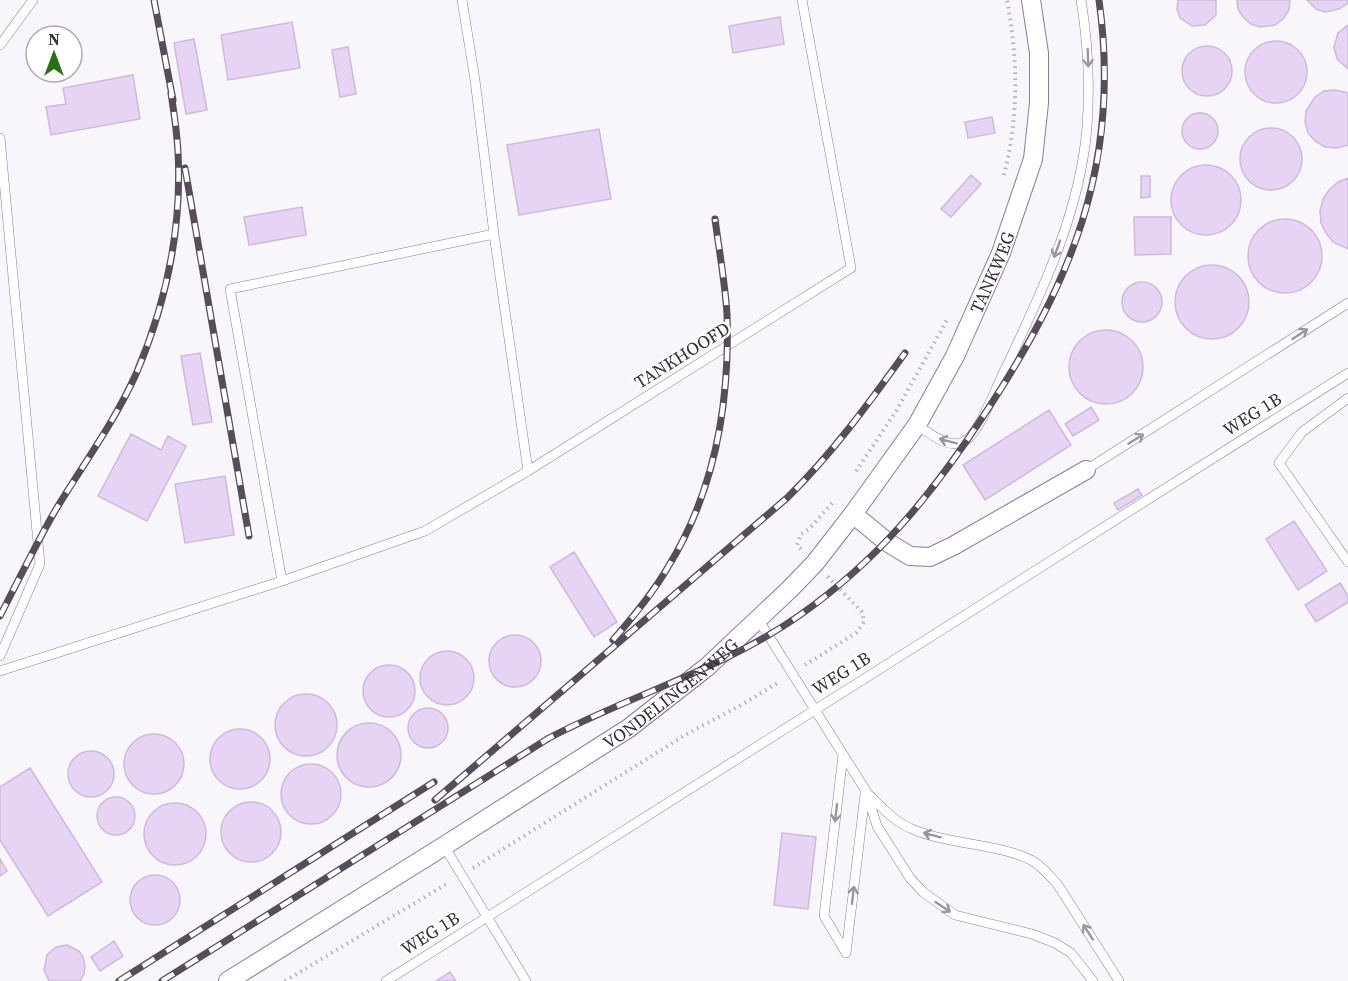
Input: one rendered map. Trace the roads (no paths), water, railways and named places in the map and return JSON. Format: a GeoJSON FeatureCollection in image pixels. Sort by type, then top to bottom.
{"type":"FeatureCollection","features":[{"type":"Feature","properties":{"kind":"street","name":"TANKWEG"},"geometry":{"type":"LineString","coordinates":[[853,514],[917,426],[955,356],[1001,253],[1033,159],[1039,103],[1039,53],[1031,0]]}},
{"type":"Feature","properties":{"kind":"street"},"geometry":{"type":"LineString","coordinates":[[853,514],[887,542],[910,556],[930,557],[1086,470]]}},
{"type":"Feature","properties":{"kind":"street","name":"VONDELINGENWEG"},"geometry":{"type":"LineString","coordinates":[[228,981],[629,728],[707,667],[758,619],[815,562],[853,514]]}},
{"type":"Feature","properties":{"kind":"lane"},"geometry":{"type":"LineString","coordinates":[[0,45],[33,0]]}},
{"type":"Feature","properties":{"kind":"lane"},"geometry":{"type":"LineString","coordinates":[[462,0],[528,471]]}},
{"type":"Feature","properties":{"kind":"lane","name":"TANKHOOFD"},"geometry":{"type":"LineString","coordinates":[[0,671],[282,581],[425,531],[528,471],[851,268],[802,0]]}},
{"type":"Feature","properties":{"kind":"lane"},"geometry":{"type":"LineString","coordinates":[[917,426],[945,442],[962,442],[969,438],[989,403],[1011,356],[1056,252],[1070,212],[1087,129],[1087,48],[1081,0]]}},
{"type":"Feature","properties":{"kind":"lane"},"geometry":{"type":"LineString","coordinates":[[0,138],[40,564],[0,656]]}},
{"type":"Feature","properties":{"kind":"lane"},"geometry":{"type":"LineString","coordinates":[[282,581],[230,289],[494,234]]}},
{"type":"Feature","properties":{"kind":"lane"},"geometry":{"type":"LineString","coordinates":[[1086,470],[1348,303]]}},
{"type":"Feature","properties":{"kind":"lane","name":"WEG 1B"},"geometry":{"type":"LineString","coordinates":[[386,981],[1348,373]]}},
{"type":"Feature","properties":{"kind":"lane"},"geometry":{"type":"LineString","coordinates":[[1348,398],[1302,432],[1278,463],[1348,562]]}},
{"type":"Feature","properties":{"kind":"lane"},"geometry":{"type":"LineString","coordinates":[[758,619],[866,791],[898,822],[908,828],[1016,854],[1032,860],[1058,885],[1119,981]]}},
{"type":"Feature","properties":{"kind":"lane"},"geometry":{"type":"LineString","coordinates":[[843,755],[824,916],[846,953],[866,791]]}},
{"type":"Feature","properties":{"kind":"lane"},"geometry":{"type":"LineString","coordinates":[[866,791],[877,826],[910,878],[923,892],[955,915],[1032,934],[1055,943],[1071,953],[1093,981]]}},
{"type":"Feature","properties":{"kind":"lane"},"geometry":{"type":"LineString","coordinates":[[444,846],[526,981]]}},
{"type":"Feature","properties":{"kind":"railway"},"geometry":{"type":"LineString","coordinates":[[154,0],[173,100]]}},
{"type":"Feature","properties":{"kind":"railway"},"geometry":{"type":"LineString","coordinates":[[162,981],[549,738],[740,651],[770,634],[828,594],[901,526],[943,474],[1014,368],[1064,270],[1082,220],[1096,169],[1103,116],[1104,60],[1099,0]]}},
{"type":"Feature","properties":{"kind":"railway"},"geometry":{"type":"LineString","coordinates":[[0,616],[55,511],[108,427],[127,392],[156,320],[170,265],[179,180],[171,93]]}},
{"type":"Feature","properties":{"kind":"railway"},"geometry":{"type":"LineString","coordinates":[[185,168],[249,536]]}},
{"type":"Feature","properties":{"kind":"railway"},"geometry":{"type":"LineString","coordinates":[[613,640],[656,586],[684,538],[708,477],[716,445],[726,380],[727,314],[715,219]]}},
{"type":"Feature","properties":{"kind":"railway"},"geometry":{"type":"LineString","coordinates":[[435,800],[787,498],[835,446],[905,353]]}},
{"type":"Feature","properties":{"kind":"railway"},"geometry":{"type":"LineString","coordinates":[[119,981],[434,782]]}}]}
